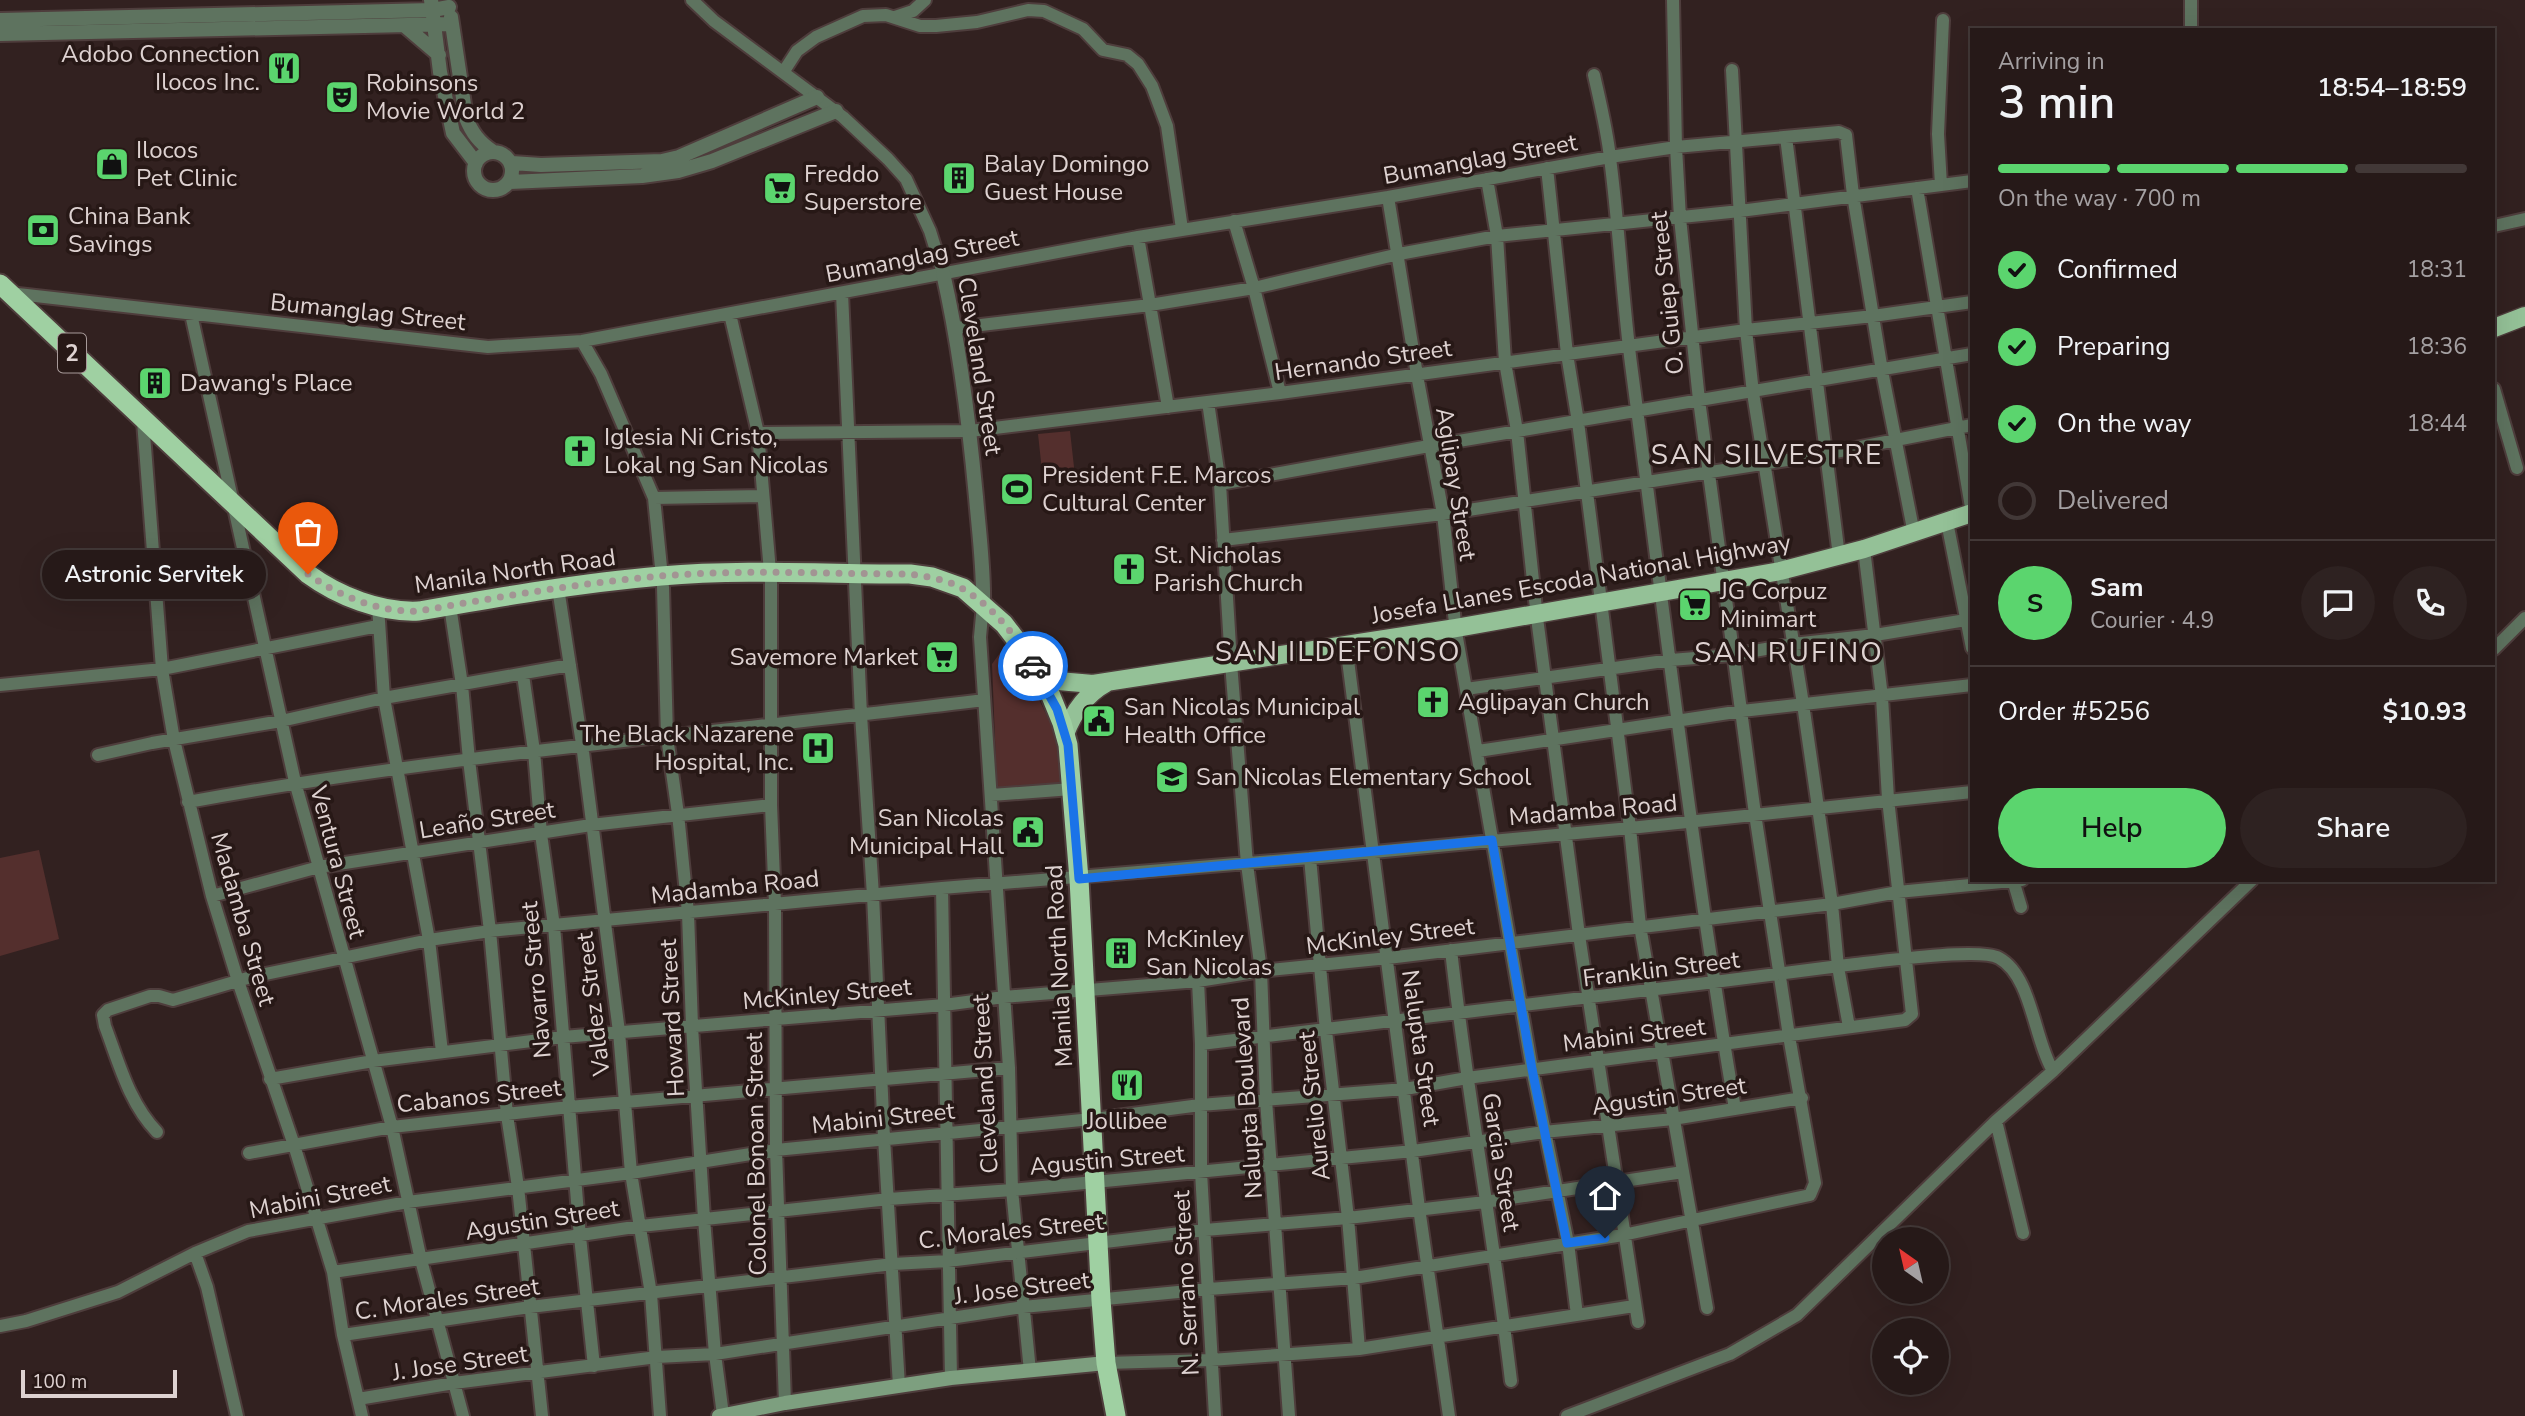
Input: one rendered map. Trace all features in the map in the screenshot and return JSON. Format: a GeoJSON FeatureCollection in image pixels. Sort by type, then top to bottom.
{"type":"FeatureCollection","features":[{"type":"Feature","properties":{"kind":"highway","name":"Manila North Road"},"geometry":{"type":"LineString","coordinates":[[5,288],[265,536],[318,581],[378,616],[558,588],[662,576],[770,572],[910,574],[932,577],[963,589],[1004,624],[1027,654],[1057,709],[1065,734],[1079,879],[1101,1300],[1106,1363],[1116,1416]]}},
{"type":"Feature","properties":{"kind":"main road"},"geometry":{"type":"LineString","coordinates":[[2495,328],[2525,316]]}},
{"type":"Feature","properties":{"kind":"main road","name":"Josefa Llanes Escoda National Highway"},"geometry":{"type":"LineString","coordinates":[[1032,664],[1058,681],[1085,684],[1109,682],[1456,628],[1780,571],[1914,534],[1970,514]]}},
{"type":"Feature","properties":{"kind":"main road"},"geometry":{"type":"LineString","coordinates":[[1065,734],[1071,719],[1085,700],[1109,682]]}},
{"type":"Feature","properties":{"kind":"main road"},"geometry":{"type":"LineString","coordinates":[[721,1415],[951,1378],[1106,1363]]}},
{"type":"Feature","properties":{"kind":"street","name":"Cleveland Street"},"geometry":{"type":"LineString","coordinates":[[692,0],[756,54],[784,71],[836,111],[888,159],[906,179],[930,231],[943,273],[956,328],[970,431],[984,579],[980,638],[1009,1068],[1012,1191],[1030,1371]]}},
{"type":"Feature","properties":{"kind":"street"},"geometry":{"type":"LineString","coordinates":[[895,17],[913,11],[925,0]]}},
{"type":"Feature","properties":{"kind":"street","name":"O. Guiep Street"},"geometry":{"type":"LineString","coordinates":[[1673,0],[1680,218],[1699,400],[1769,911],[1802,1098]]}},
{"type":"Feature","properties":{"kind":"street"},"geometry":{"type":"LineString","coordinates":[[2191,0],[2191,28]]}},
{"type":"Feature","properties":{"kind":"street"},"geometry":{"type":"LineString","coordinates":[[0,20],[449,4],[466,118],[471,132],[482,144],[507,156],[512,163],[510,182],[494,191],[484,188],[474,176],[480,157],[492,151]]}},
{"type":"Feature","properties":{"kind":"street"},"geometry":{"type":"LineString","coordinates":[[432,5],[453,133],[476,163]]}},
{"type":"Feature","properties":{"kind":"street"},"geometry":{"type":"LineString","coordinates":[[784,71],[797,51],[816,37],[863,16],[895,17],[920,26],[936,26],[978,22],[1037,9],[1083,29],[1103,50],[1127,55],[1138,64],[1162,108],[1167,126],[1182,229]]}},
{"type":"Feature","properties":{"kind":"street"},"geometry":{"type":"LineString","coordinates":[[1941,185],[1938,145],[1943,20]]}},
{"type":"Feature","properties":{"kind":"street"},"geometry":{"type":"LineString","coordinates":[[0,34],[452,24]]}},
{"type":"Feature","properties":{"kind":"street"},"geometry":{"type":"LineString","coordinates":[[405,26],[439,55]]}},
{"type":"Feature","properties":{"kind":"street"},"geometry":{"type":"LineString","coordinates":[[1732,70],[1738,141],[1746,330],[1753,393],[1803,704],[1832,904],[1838,967],[1849,1027]]}},
{"type":"Feature","properties":{"kind":"street"},"geometry":{"type":"LineString","coordinates":[[1594,75],[1610,157],[1629,346],[1660,592],[1705,918],[1735,1108]]}},
{"type":"Feature","properties":{"kind":"street"},"geometry":{"type":"LineString","coordinates":[[512,163],[541,165],[662,161],[679,157],[817,97]]}},
{"type":"Feature","properties":{"kind":"street"},"geometry":{"type":"LineString","coordinates":[[510,182],[642,176],[678,171],[836,111]]}},
{"type":"Feature","properties":{"kind":"street","name":"Bumanglag Street"},"geometry":{"type":"LineString","coordinates":[[5,288],[191,314],[488,347],[582,341],[1182,229],[1388,197],[1676,147],[1839,132],[1846,135],[1853,195]]}},
{"type":"Feature","properties":{"kind":"street"},"geometry":{"type":"LineString","coordinates":[[1786,137],[1839,556]]}},
{"type":"Feature","properties":{"kind":"street"},"geometry":{"type":"LineString","coordinates":[[1548,168],[1567,354],[1618,728],[1640,926],[1707,1308]]}},
{"type":"Feature","properties":{"kind":"street"},"geometry":{"type":"LineString","coordinates":[[1487,179],[1497,236],[1505,362],[1517,431],[1536,613],[1565,834],[1637,1322]]}},
{"type":"Feature","properties":{"kind":"street"},"geometry":{"type":"LineString","coordinates":[[956,328],[1150,305],[1254,288],[1399,254],[1497,236],[1680,218],[1970,181]]}},
{"type":"Feature","properties":{"kind":"street"},"geometry":{"type":"LineString","coordinates":[[1917,188],[1970,501]]}},
{"type":"Feature","properties":{"kind":"street"},"geometry":{"type":"LineString","coordinates":[[1853,195],[1882,371],[1914,534]]}},
{"type":"Feature","properties":{"kind":"street","name":"Aglipay Street"},"geometry":{"type":"LineString","coordinates":[[1388,197],[1416,375],[1443,514],[1466,689],[1532,1069],[1558,1190],[1577,1315]]}},
{"type":"Feature","properties":{"kind":"street"},"geometry":{"type":"LineString","coordinates":[[2495,226],[2525,219]]}},
{"type":"Feature","properties":{"kind":"street"},"geometry":{"type":"LineString","coordinates":[[1234,221],[1280,393]]}},
{"type":"Feature","properties":{"kind":"street"},"geometry":{"type":"LineString","coordinates":[[1138,237],[1168,407]]}},
{"type":"Feature","properties":{"kind":"street"},"geometry":{"type":"LineString","coordinates":[[842,293],[861,715],[899,1386]]}},
{"type":"Feature","properties":{"kind":"street","name":"Hernando Street"},"geometry":{"type":"LineString","coordinates":[[758,433],[970,431],[1970,302]]}},
{"type":"Feature","properties":{"kind":"street","name":"Ventura Street"},"geometry":{"type":"LineString","coordinates":[[191,314],[295,782],[392,1126],[421,1260],[463,1416]]}},
{"type":"Feature","properties":{"kind":"street"},"geometry":{"type":"LineString","coordinates":[[730,314],[758,433],[770,572]]}},
{"type":"Feature","properties":{"kind":"street","name":"Howard Street"},"geometry":{"type":"LineString","coordinates":[[582,341],[601,374],[654,498],[662,576],[667,737],[688,913],[704,1219],[721,1415]]}},
{"type":"Feature","properties":{"kind":"street"},"geometry":{"type":"LineString","coordinates":[[1220,484],[1970,354]]}},
{"type":"Feature","properties":{"kind":"street"},"geometry":{"type":"LineString","coordinates":[[2495,392],[2517,468]]}},
{"type":"Feature","properties":{"kind":"street","name":"Nalupta Boulevard"},"geometry":{"type":"LineString","coordinates":[[1208,402],[1220,484],[1247,864],[1261,971],[1266,1100],[1289,1416]]}},
{"type":"Feature","properties":{"kind":"street","name":"Madamba Street"},"geometry":{"type":"LineString","coordinates":[[143,421],[162,669],[174,740],[212,897],[333,1272],[343,1335],[362,1416]]}},
{"type":"Feature","properties":{"kind":"street"},"geometry":{"type":"LineString","coordinates":[[1223,540],[1443,514],[1825,454],[1895,438],[1970,425]]}},
{"type":"Feature","properties":{"kind":"street"},"geometry":{"type":"LineString","coordinates":[[654,498],[762,496]]}},
{"type":"Feature","properties":{"kind":"street"},"geometry":{"type":"LineString","coordinates":[[1466,689],[1671,660],[1732,655],[1970,620],[1947,522]]}},
{"type":"Feature","properties":{"kind":"street"},"geometry":{"type":"LineString","coordinates":[[1864,549],[1882,696],[1888,799],[1904,958]]}},
{"type":"Feature","properties":{"kind":"street","name":"Colonel Bonoan Street"},"geometry":{"type":"LineString","coordinates":[[770,572],[777,1211],[785,1403]]}},
{"type":"Feature","properties":{"kind":"street","name":"Valdez Street"},"geometry":{"type":"LineString","coordinates":[[558,588],[582,744],[619,1032],[631,1172],[651,1294],[660,1416]]}},
{"type":"Feature","properties":{"kind":"street"},"geometry":{"type":"LineString","coordinates":[[450,606],[491,930],[507,1115],[518,1187],[542,1416]]}},
{"type":"Feature","properties":{"kind":"street"},"geometry":{"type":"LineString","coordinates":[[0,685],[162,669],[266,649],[378,616],[384,698],[429,940],[442,1052]]}},
{"type":"Feature","properties":{"kind":"street"},"geometry":{"type":"LineString","coordinates":[[2495,648],[2525,618]]}},
{"type":"Feature","properties":{"kind":"street","name":"Nalupta Street"},"geometry":{"type":"LineString","coordinates":[[1346,645],[1419,1208],[1449,1416]]}},
{"type":"Feature","properties":{"kind":"street"},"geometry":{"type":"LineString","coordinates":[[98,755],[281,721],[384,698],[570,666]]}},
{"type":"Feature","properties":{"kind":"street","name":"Navarro Street"},"geometry":{"type":"LineString","coordinates":[[523,675],[554,926],[580,1237],[594,1366]]}},
{"type":"Feature","properties":{"kind":"street"},"geometry":{"type":"LineString","coordinates":[[1478,751],[1742,711],[1970,685]]}},
{"type":"Feature","properties":{"kind":"street"},"geometry":{"type":"LineString","coordinates":[[188,802],[295,782],[582,744],[770,726],[984,700]]}},
{"type":"Feature","properties":{"kind":"street"},"geometry":{"type":"LineString","coordinates":[[991,795],[1072,789]]}},
{"type":"Feature","properties":{"kind":"street","name":"Madamba Road"},"geometry":{"type":"LineString","coordinates":[[157,1132],[142,1116],[132,1096],[103,1015],[108,1010],[150,996],[173,1000],[238,981],[429,940],[491,930],[942,888],[1247,864],[1692,822],[1970,792]]}},
{"type":"Feature","properties":{"kind":"street","name":"Leaño Street"},"geometry":{"type":"LineString","coordinates":[[212,897],[319,867],[591,825],[771,805]]}},
{"type":"Feature","properties":{"kind":"street","name":"Aurelio Street"},"geometry":{"type":"LineString","coordinates":[[1310,858],[1359,1349]]}},
{"type":"Feature","properties":{"kind":"street","name":"McKinley Street"},"geometry":{"type":"LineString","coordinates":[[270,1079],[373,1061],[501,1044],[1198,981],[1261,971],[1832,904],[1898,892],[2005,882]]}},
{"type":"Feature","properties":{"kind":"street"},"geometry":{"type":"LineString","coordinates":[[2016,882],[2021,907]]}},
{"type":"Feature","properties":{"kind":"street"},"geometry":{"type":"LineString","coordinates":[[1567,1416],[1721,1357],[1790,1319],[1806,1307],[1996,1121],[2053,1071],[2250,882]]}},
{"type":"Feature","properties":{"kind":"street"},"geometry":{"type":"LineString","coordinates":[[942,888],[951,1378]]}},
{"type":"Feature","properties":{"kind":"street","name":"Garcia Street"},"geometry":{"type":"LineString","coordinates":[[1451,950],[1511,1381]]}},
{"type":"Feature","properties":{"kind":"street","name":"Franklin Street"},"geometry":{"type":"LineString","coordinates":[[1201,1044],[1326,1031],[1904,958],[1980,954],[1993,956],[2007,963],[2025,992],[2043,1052],[2053,1071]]}},
{"type":"Feature","properties":{"kind":"street","name":"Mabini Street"},"geometry":{"type":"LineString","coordinates":[[0,1326],[26,1321],[107,1296],[195,1253],[248,1231],[408,1202],[776,1150],[1200,1105],[1405,1089],[1662,1051],[1905,1020],[1912,1014],[1904,958]]}},
{"type":"Feature","properties":{"kind":"street","name":"N. Serrano Street"},"geometry":{"type":"LineString","coordinates":[[1198,981],[1201,1172],[1215,1416]]}},
{"type":"Feature","properties":{"kind":"street","name":"Cabanos Street"},"geometry":{"type":"LineString","coordinates":[[248,1153],[392,1126],[569,1107],[1009,1068]]}},
{"type":"Feature","properties":{"kind":"street","name":"Agustin Street"},"geometry":{"type":"LineString","coordinates":[[333,1272],[641,1226],[889,1199],[1012,1191],[1272,1166],[1544,1132],[1673,1119],[1802,1098]]}},
{"type":"Feature","properties":{"kind":"street","name":"J. Jose Street"},"geometry":{"type":"LineString","coordinates":[[358,1399],[454,1382],[657,1357],[715,1354],[1023,1307],[1354,1278],[1692,1222],[1810,1195],[1815,1183],[1802,1098]]}},
{"type":"Feature","properties":{"kind":"street"},"geometry":{"type":"LineString","coordinates":[[1996,1121],[2023,1233]]}},
{"type":"Feature","properties":{"kind":"street","name":"C. Morales Street"},"geometry":{"type":"LineString","coordinates":[[343,1335],[530,1307],[709,1288],[893,1264],[948,1261],[1205,1230],[1348,1218],[1485,1202],[1683,1172]]}},
{"type":"Feature","properties":{"kind":"street"},"geometry":{"type":"LineString","coordinates":[[195,1253],[207,1287],[237,1416]]}},
{"type":"Feature","properties":{"kind":"street"},"geometry":{"type":"LineString","coordinates":[[1106,1363],[1211,1360],[1359,1349],[1634,1306]]}},
{"type":"Feature","properties":{"kind":"shaded area"},"geometry":{"type":"Polygon","coordinates":[[[1070,431],[1075,476],[1043,480],[1038,434],[1070,431]]]}},
{"type":"Feature","properties":{"kind":"shaded area"},"geometry":{"type":"Polygon","coordinates":[[[1000,653],[1013,655],[1035,691],[1060,743],[1065,785],[997,789],[992,664],[1000,653]]]}},
{"type":"Feature","properties":{"kind":"shaded area"},"geometry":{"type":"Polygon","coordinates":[[[39,850],[59,939],[0,956],[0,858],[39,850]]]}},
{"type":"Feature","properties":{"kind":"way so far"},"geometry":{"type":"LineString","coordinates":[[308,574],[361,601],[401,612],[558,588],[662,576],[770,572],[910,574],[932,577],[963,589],[1004,624],[1033,666]]}},
{"type":"Feature","properties":{"kind":"place","name":"Adobo Connection Ilocos Inc."},"geometry":{"type":"Point","coordinates":[284,68]}},
{"type":"Feature","properties":{"kind":"place","name":"Robinsons Movie World 2"},"geometry":{"type":"Point","coordinates":[342,97]}},
{"type":"Feature","properties":{"kind":"place","name":"Ilocos Pet Clinic"},"geometry":{"type":"Point","coordinates":[112,164]}},
{"type":"Feature","properties":{"kind":"place","name":"Balay Domingo Guest House"},"geometry":{"type":"Point","coordinates":[959,178]}},
{"type":"Feature","properties":{"kind":"place","name":"Freddo Superstore"},"geometry":{"type":"Point","coordinates":[780,188]}},
{"type":"Feature","properties":{"kind":"place","name":"China Bank Savings"},"geometry":{"type":"Point","coordinates":[43,230]}},
{"type":"Feature","properties":{"kind":"place","name":"Dawang's Place"},"geometry":{"type":"Point","coordinates":[155,383]}},
{"type":"Feature","properties":{"kind":"place","name":"Iglesia Ni Cristo, Lokal ng San Nicolas"},"geometry":{"type":"Point","coordinates":[580,451]}},
{"type":"Feature","properties":{"kind":"place","name":"President F.E. Marcos Cultural Center"},"geometry":{"type":"Point","coordinates":[1017,489]}},
{"type":"Feature","properties":{"kind":"place","name":"St. Nicholas Parish Church"},"geometry":{"type":"Point","coordinates":[1129,569]}},
{"type":"Feature","properties":{"kind":"place","name":"Astronic Servitek"},"geometry":{"type":"Point","coordinates":[308,574]}},
{"type":"Feature","properties":{"kind":"place","name":"JG Corpuz Minimart"},"geometry":{"type":"Point","coordinates":[1695,605]}},
{"type":"Feature","properties":{"kind":"place","name":"Savemore Market"},"geometry":{"type":"Point","coordinates":[942,657]}},
{"type":"Feature","properties":{"kind":"place","name":"Aglipayan Church"},"geometry":{"type":"Point","coordinates":[1433,702]}},
{"type":"Feature","properties":{"kind":"place","name":"San Nicolas Municipal Health Office"},"geometry":{"type":"Point","coordinates":[1099,721]}},
{"type":"Feature","properties":{"kind":"place","name":"The Black Nazarene Hospital, Inc."},"geometry":{"type":"Point","coordinates":[818,748]}},
{"type":"Feature","properties":{"kind":"place","name":"San Nicolas Elementary School"},"geometry":{"type":"Point","coordinates":[1172,777]}},
{"type":"Feature","properties":{"kind":"place","name":"San Nicolas Municipal Hall"},"geometry":{"type":"Point","coordinates":[1028,832]}},
{"type":"Feature","properties":{"kind":"place","name":"McKinley San Nicolas"},"geometry":{"type":"Point","coordinates":[1121,953]}},
{"type":"Feature","properties":{"kind":"place","name":"Jollibee"},"geometry":{"type":"Point","coordinates":[1127,1085]}},
{"type":"Feature","properties":{"kind":"district","name":"SAN SILVESTRE"},"geometry":{"type":"Point","coordinates":[1767,454]}},
{"type":"Feature","properties":{"kind":"district","name":"SAN ILDEFONSO"},"geometry":{"type":"Point","coordinates":[1338,651]}},
{"type":"Feature","properties":{"kind":"district","name":"SAN RUFINO"},"geometry":{"type":"Point","coordinates":[1789,652]}},
{"type":"Feature","properties":{"kind":"route"},"geometry":{"type":"LineString","coordinates":[[1033,666],[1057,709],[1068,745],[1079,879],[1492,840],[1532,1069],[1567,1243],[1605,1238]]}}]}
